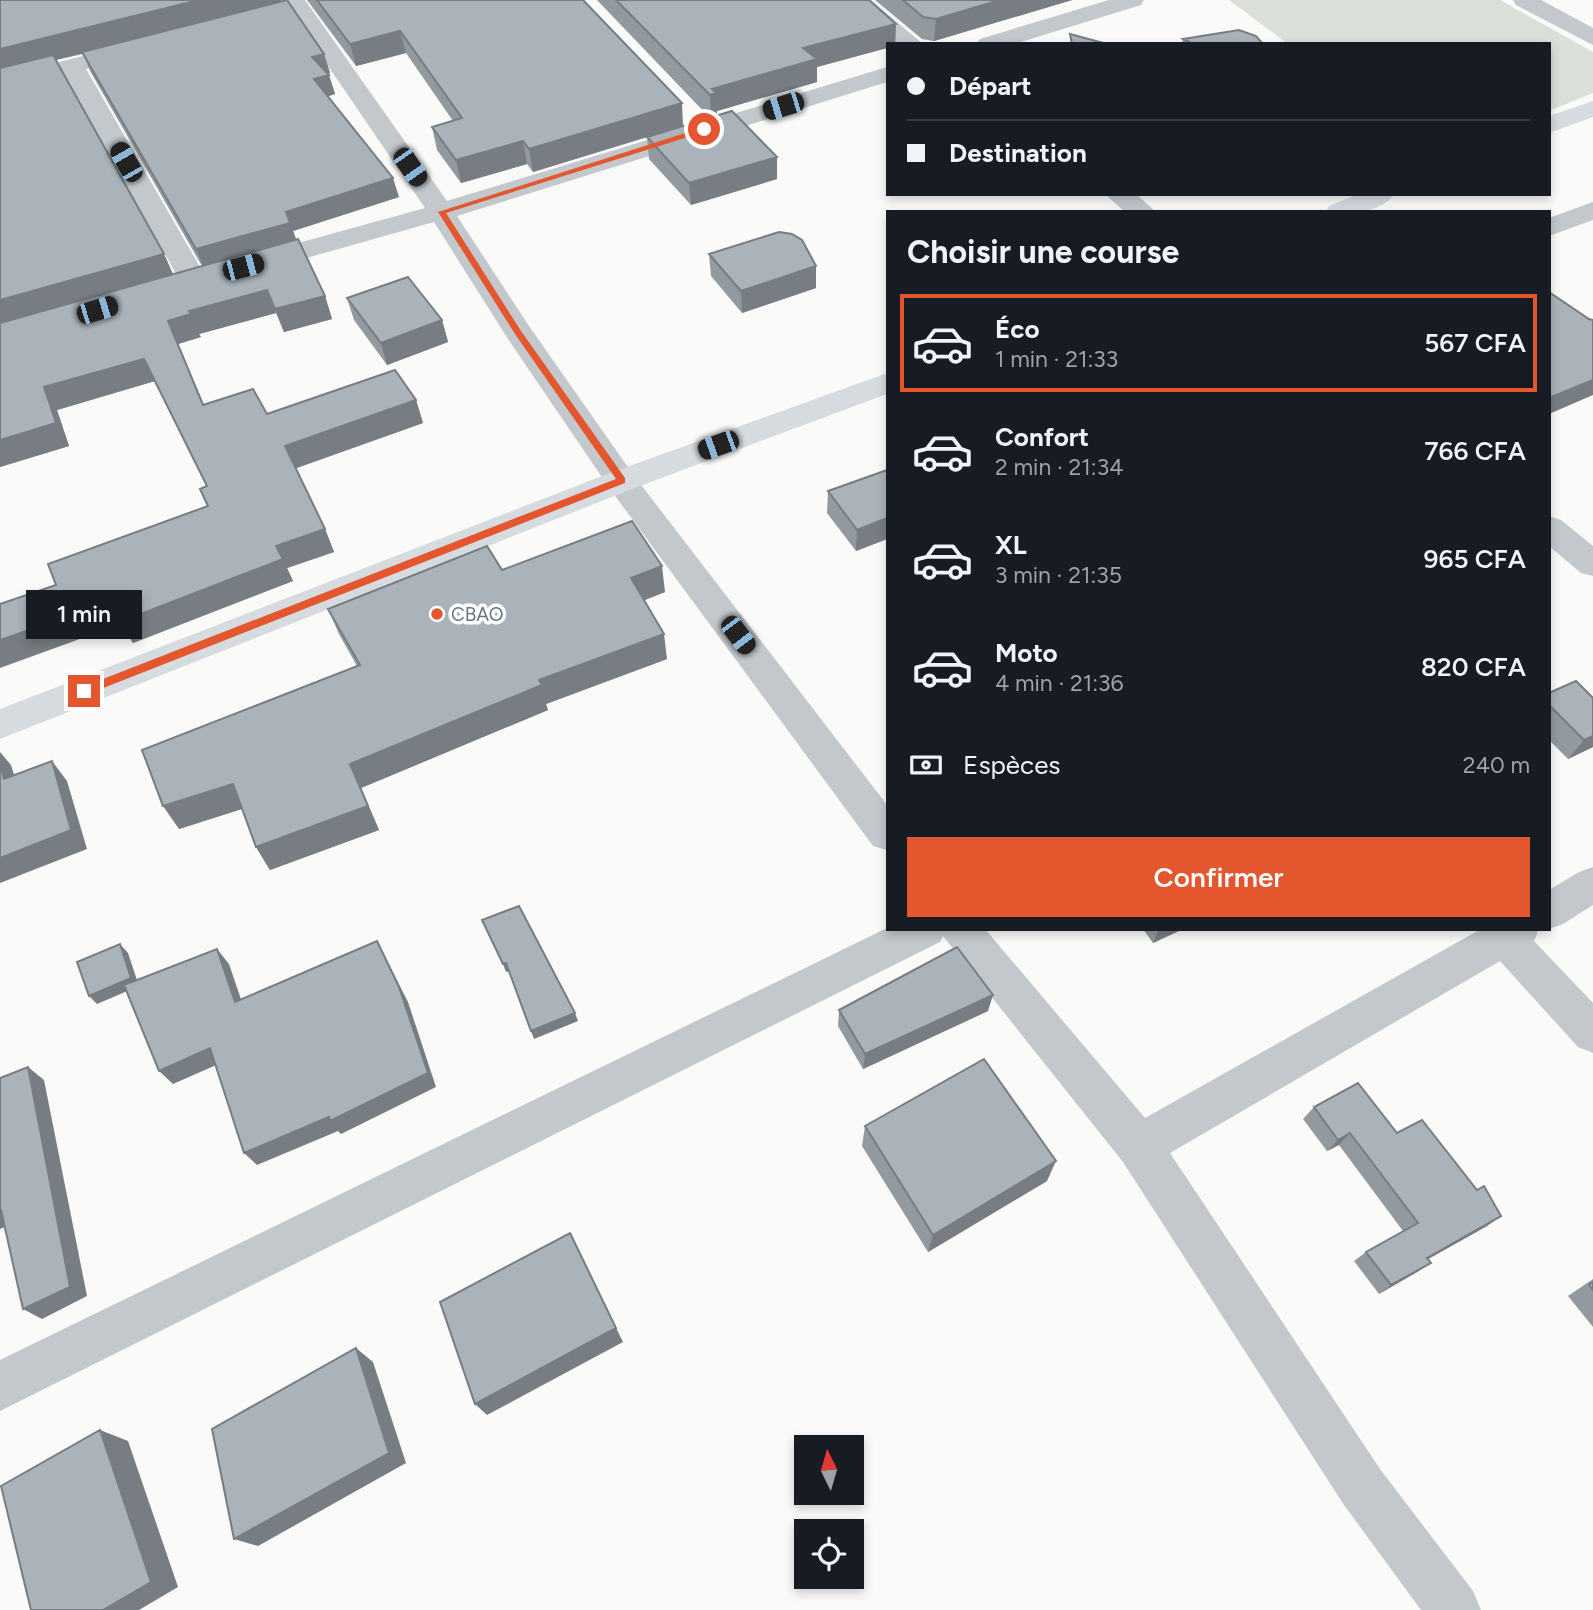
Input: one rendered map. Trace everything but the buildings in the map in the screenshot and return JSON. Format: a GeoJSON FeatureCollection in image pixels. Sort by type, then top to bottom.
{"type":"FeatureCollection","features":[{"type":"Feature","properties":{"kind":"main road"},"geometry":{"type":"LineString","coordinates":[[1551,124],[1593,108]]}},
{"type":"Feature","properties":{"kind":"main road"},"geometry":{"type":"LineString","coordinates":[[1344,210],[1376,196]]}},
{"type":"Feature","properties":{"kind":"main road"},"geometry":{"type":"LineString","coordinates":[[0,724],[621,481],[886,383]]}},
{"type":"Feature","properties":{"kind":"street"},"geometry":{"type":"LineString","coordinates":[[857,0],[909,42]]}},
{"type":"Feature","properties":{"kind":"street"},"geometry":{"type":"LineString","coordinates":[[995,42],[1133,0]]}},
{"type":"Feature","properties":{"kind":"street"},"geometry":{"type":"LineString","coordinates":[[1524,0],[1593,38]]}},
{"type":"Feature","properties":{"kind":"street"},"geometry":{"type":"LineString","coordinates":[[289,8],[442,212],[518,332],[621,481],[886,833]]}},
{"type":"Feature","properties":{"kind":"street"},"geometry":{"type":"LineString","coordinates":[[0,84],[166,42]]}},
{"type":"Feature","properties":{"kind":"street"},"geometry":{"type":"LineString","coordinates":[[72,66],[194,281]]}},
{"type":"Feature","properties":{"kind":"street"},"geometry":{"type":"LineString","coordinates":[[168,289],[442,212],[695,120],[886,74]]}},
{"type":"Feature","properties":{"kind":"street"},"geometry":{"type":"LineString","coordinates":[[1121,196],[1140,210]]}},
{"type":"Feature","properties":{"kind":"street"},"geometry":{"type":"LineString","coordinates":[[1551,227],[1593,210]]}},
{"type":"Feature","properties":{"kind":"street"},"geometry":{"type":"LineString","coordinates":[[1551,530],[1593,564]]}},
{"type":"Feature","properties":{"kind":"street"},"geometry":{"type":"LineString","coordinates":[[1551,910],[1593,884]]}},
{"type":"Feature","properties":{"kind":"street"},"geometry":{"type":"LineString","coordinates":[[0,1386],[922,931]]}},
{"type":"Feature","properties":{"kind":"street"},"geometry":{"type":"LineString","coordinates":[[962,931],[1139,1146],[1362,1487],[1454,1610]]}},
{"type":"Feature","properties":{"kind":"street"},"geometry":{"type":"LineString","coordinates":[[1139,1146],[1512,934],[1593,1033]]}},
{"type":"Feature","properties":{"kind":"shaded area"},"geometry":{"type":"Polygon","coordinates":[[[1229,0],[1500,0],[1593,52],[1593,93],[1551,110],[1551,42],[1285,42],[1229,0]]]}},
{"type":"Feature","properties":{"kind":"place","name":"CBAO"},"geometry":{"type":"Point","coordinates":[437,614]}},
{"type":"Feature","properties":{"kind":"route"},"geometry":{"type":"LineString","coordinates":[[84,691],[621,481],[518,332],[442,212],[704,129]]}}]}
